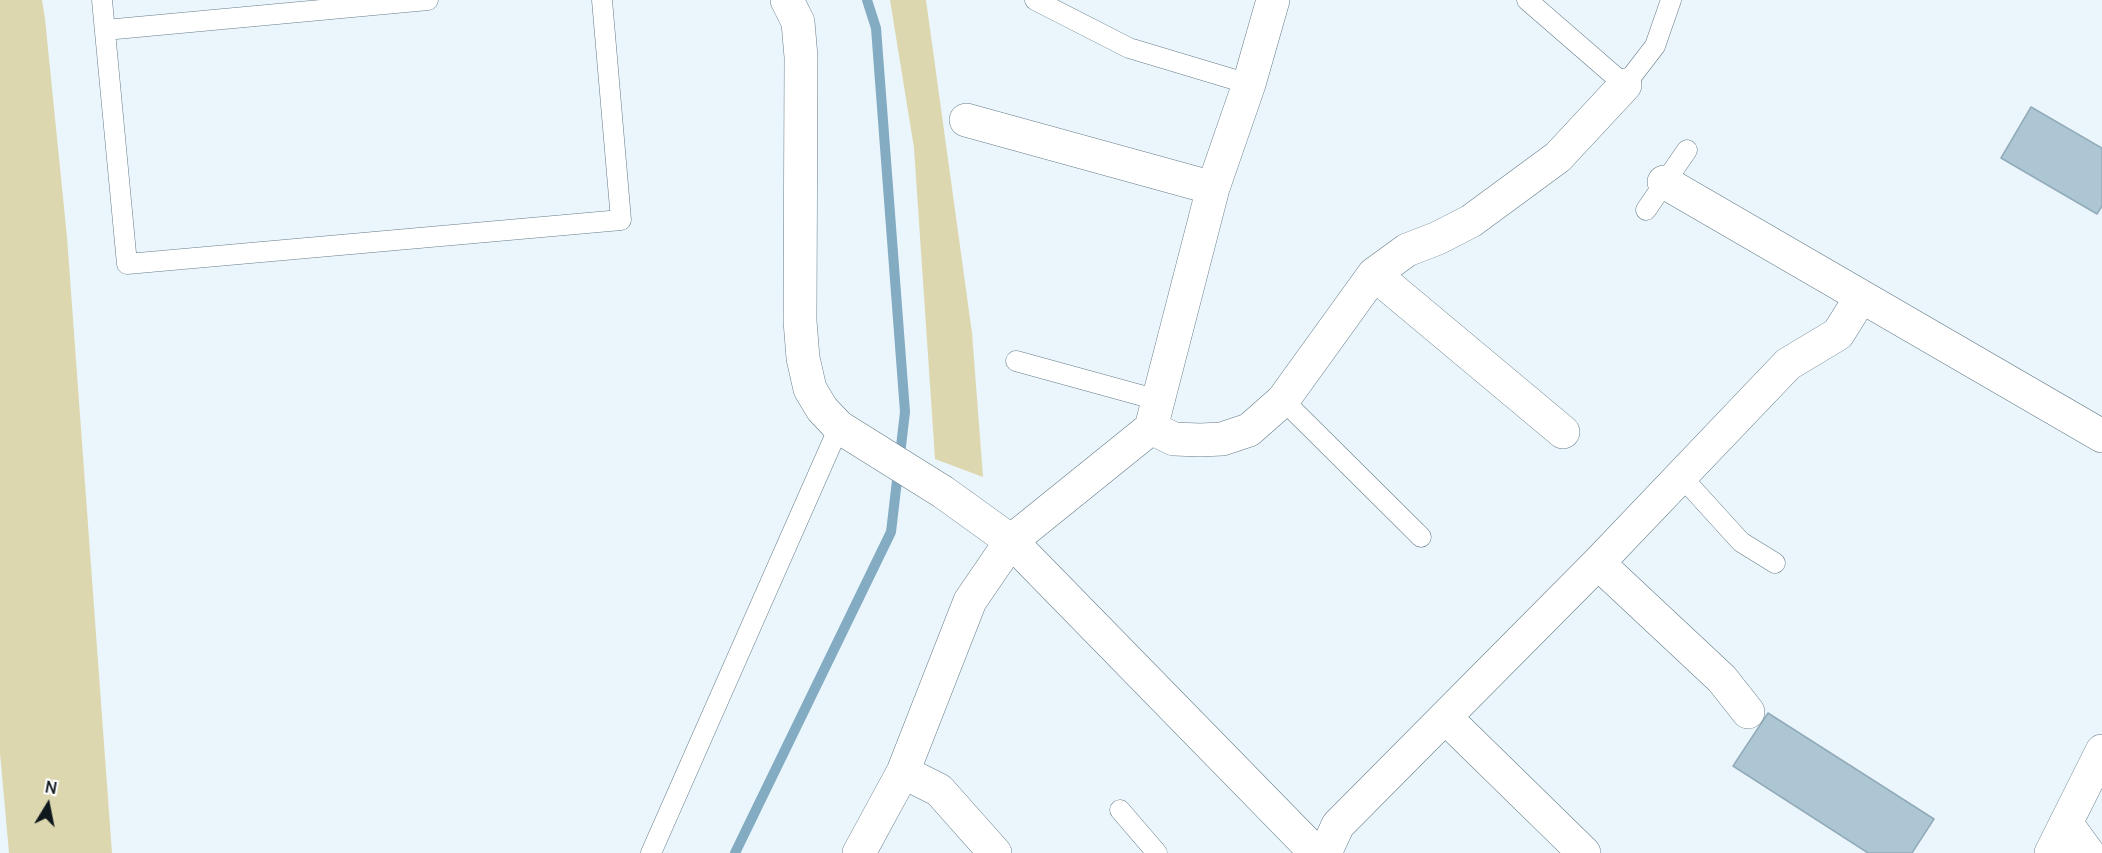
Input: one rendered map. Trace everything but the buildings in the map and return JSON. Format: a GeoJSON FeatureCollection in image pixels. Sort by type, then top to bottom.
{"type":"FeatureCollection","features":[{"type":"Feature","properties":{"kind":"street"},"geometry":{"type":"LineString","coordinates":[[787,0],[798,22],[801,57],[800,321],[803,358],[810,389],[822,409],[851,435],[944,492],[1011,541],[1316,853]]}},
{"type":"Feature","properties":{"kind":"street"},"geometry":{"type":"LineString","coordinates":[[859,853],[903,772],[970,601],[1011,541],[1155,414],[1214,188],[1250,84],[1274,0]]}},
{"type":"Feature","properties":{"kind":"street"},"geometry":{"type":"LineString","coordinates":[[1155,414],[1174,439],[1222,439],[1250,430],[1283,400],[1374,274],[1407,249],[1438,238],[1471,221],[1558,157],[1625,85]]}},
{"type":"Feature","properties":{"kind":"street"},"geometry":{"type":"LineString","coordinates":[[966,120],[1214,188]]}},
{"type":"Feature","properties":{"kind":"street"},"geometry":{"type":"LineString","coordinates":[[1664,182],[2102,436]]}},
{"type":"Feature","properties":{"kind":"street"},"geometry":{"type":"LineString","coordinates":[[1374,274],[1563,432]]}},
{"type":"Feature","properties":{"kind":"street"},"geometry":{"type":"LineString","coordinates":[[1325,853],[1338,825],[1598,564],[1788,364],[1838,334],[1861,297]]}},
{"type":"Feature","properties":{"kind":"street"},"geometry":{"type":"LineString","coordinates":[[1598,564],[1722,679],[1748,712]]}},
{"type":"Feature","properties":{"kind":"street"},"geometry":{"type":"LineString","coordinates":[[1446,718],[1584,853]]}},
{"type":"Feature","properties":{"kind":"street"},"geometry":{"type":"LineString","coordinates":[[2051,853],[2102,751]]}},
{"type":"Feature","properties":{"kind":"street"},"geometry":{"type":"LineString","coordinates":[[903,772],[939,790],[995,853]]}},
{"type":"Feature","properties":{"kind":"street"},"geometry":{"type":"LineString","coordinates":[[2066,823],[2088,853]]}},
{"type":"Feature","properties":{"kind":"lane"},"geometry":{"type":"LineString","coordinates":[[102,0],[127,264],[621,220],[602,0]]}},
{"type":"Feature","properties":{"kind":"lane"},"geometry":{"type":"LineString","coordinates":[[105,30],[428,0]]}},
{"type":"Feature","properties":{"kind":"lane"},"geometry":{"type":"LineString","coordinates":[[1035,0],[1129,48],[1250,84]]}},
{"type":"Feature","properties":{"kind":"lane"},"geometry":{"type":"LineString","coordinates":[[1527,0],[1625,85],[1655,46],[1671,0]]}},
{"type":"Feature","properties":{"kind":"lane"},"geometry":{"type":"LineString","coordinates":[[1646,210],[1687,150]]}},
{"type":"Feature","properties":{"kind":"lane"},"geometry":{"type":"LineString","coordinates":[[1016,361],[1155,414]]}},
{"type":"Feature","properties":{"kind":"lane"},"geometry":{"type":"LineString","coordinates":[[1283,400],[1421,537]]}},
{"type":"Feature","properties":{"kind":"lane"},"geometry":{"type":"LineString","coordinates":[[651,853],[851,435]]}},
{"type":"Feature","properties":{"kind":"lane"},"geometry":{"type":"LineString","coordinates":[[1681,476],[1741,542],[1775,562]]}},
{"type":"Feature","properties":{"kind":"lane"},"geometry":{"type":"LineString","coordinates":[[1120,810],[1157,853]]}},
{"type":"Feature","properties":{"kind":"shaded area"},"geometry":{"type":"Polygon","coordinates":[[[0,0],[42,0],[45,19],[67,237],[112,853],[9,853],[0,753],[0,0]]]}},
{"type":"Feature","properties":{"kind":"shaded area"},"geometry":{"type":"Polygon","coordinates":[[[890,0],[926,0],[972,333],[983,477],[935,459],[914,148],[890,0]]]}},
{"type":"Feature","properties":{"kind":"waterway"},"geometry":{"type":"LineString","coordinates":[[735,853],[891,532],[905,412],[876,28],[867,0]]}}]}
